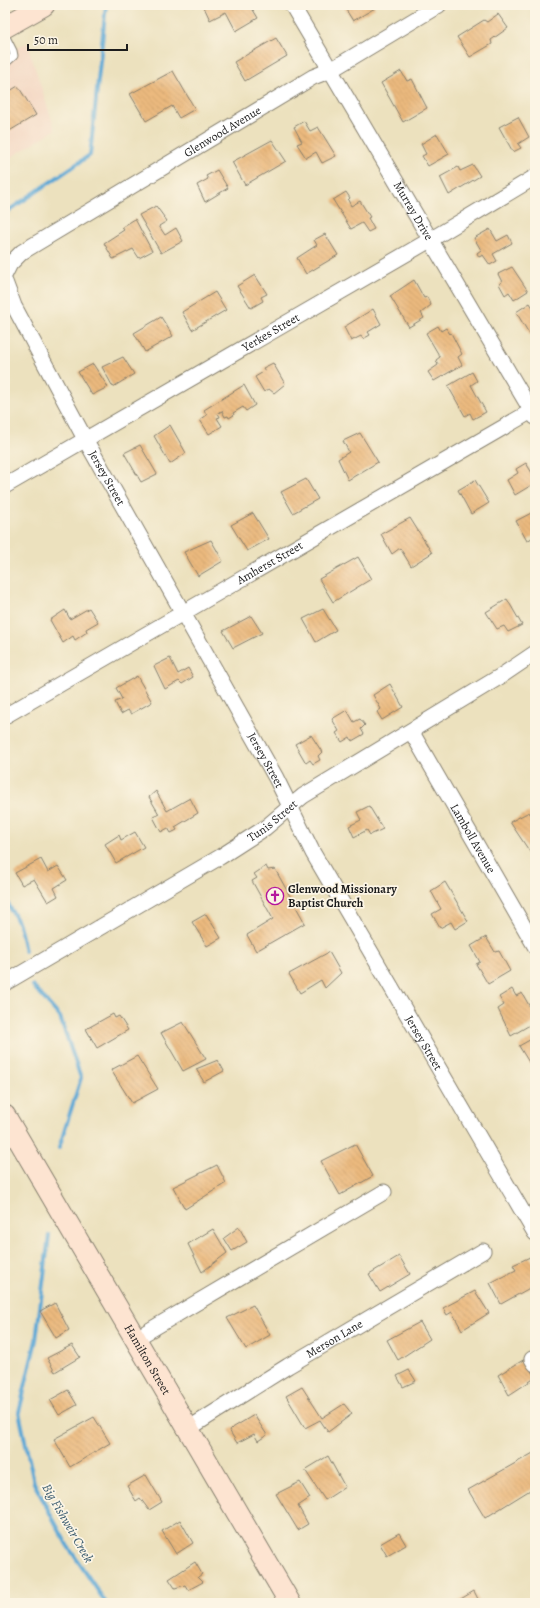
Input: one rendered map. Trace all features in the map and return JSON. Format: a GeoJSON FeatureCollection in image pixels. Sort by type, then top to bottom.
{"type":"FeatureCollection","features":[{"type":"Feature","properties":{"kind":"street","name":"Murray Drive"},"geometry":{"type":"LineString","coordinates":[[292,5],[430,240],[534,412]]}},
{"type":"Feature","properties":{"kind":"street","name":"Glenwood Avenue"},"geometry":{"type":"LineString","coordinates":[[7,269],[29,248],[313,77],[330,70],[439,5]]}},
{"type":"Feature","properties":{"kind":"street"},"geometry":{"type":"LineString","coordinates":[[5,27],[34,7]]}},
{"type":"Feature","properties":{"kind":"street","name":"Yerkes Street"},"geometry":{"type":"LineString","coordinates":[[5,486],[430,240],[535,177]]}},
{"type":"Feature","properties":{"kind":"street","name":"Jersey Street"},"geometry":{"type":"LineString","coordinates":[[5,282],[14,306],[85,439],[291,808],[313,853],[535,1233]]}},
{"type":"Feature","properties":{"kind":"street","name":"Amherst Street"},"geometry":{"type":"LineString","coordinates":[[5,716],[534,412]]}},
{"type":"Feature","properties":{"kind":"street","name":"Tunis Street"},"geometry":{"type":"LineString","coordinates":[[5,983],[220,857],[265,828],[291,808],[303,796],[501,676],[535,653]]}},
{"type":"Feature","properties":{"kind":"street","name":"Lamboll Avenue"},"geometry":{"type":"LineString","coordinates":[[411,731],[535,946]]}},
{"type":"Feature","properties":{"kind":"street","name":"Hamilton Street"},"geometry":{"type":"LineString","coordinates":[[5,1116],[134,1339],[290,1603]]}},
{"type":"Feature","properties":{"kind":"street"},"geometry":{"type":"LineString","coordinates":[[134,1339],[384,1192]]}},
{"type":"Feature","properties":{"kind":"street","name":"Merson Lane"},"geometry":{"type":"LineString","coordinates":[[188,1429],[294,1363],[483,1251]]}},
{"type":"Feature","properties":{"kind":"lane"},"geometry":{"type":"LineString","coordinates":[[5,35],[14,56],[5,64]]}},
{"type":"Feature","properties":{"kind":"shaded area"},"geometry":{"type":"Polygon","coordinates":[[[27,43],[55,130],[5,161],[5,54],[27,43]]]}},
{"type":"Feature","properties":{"kind":"building"},"geometry":{"type":"Polygon","coordinates":[[[203,5],[250,5],[258,18],[236,31],[226,12],[210,20],[203,5]]]}},
{"type":"Feature","properties":{"kind":"building"},"geometry":{"type":"Polygon","coordinates":[[[343,5],[373,5],[375,8],[353,21],[343,5]]]}},
{"type":"Feature","properties":{"kind":"building"},"geometry":{"type":"Polygon","coordinates":[[[498,14],[508,28],[491,40],[492,44],[470,57],[457,37],[484,20],[487,22],[498,14]]]}},
{"type":"Feature","properties":{"kind":"building"},"geometry":{"type":"Polygon","coordinates":[[[276,38],[287,56],[245,81],[234,62],[276,38]]]}},
{"type":"Feature","properties":{"kind":"building"},"geometry":{"type":"Polygon","coordinates":[[[173,71],[195,109],[179,118],[172,106],[146,121],[130,94],[173,71]]]}},
{"type":"Feature","properties":{"kind":"building"},"geometry":{"type":"Polygon","coordinates":[[[401,71],[407,81],[412,79],[427,108],[403,122],[381,83],[401,71]]]}},
{"type":"Feature","properties":{"kind":"building"},"geometry":{"type":"Polygon","coordinates":[[[18,86],[36,115],[6,133],[5,94],[18,86]]]}},
{"type":"Feature","properties":{"kind":"building"},"geometry":{"type":"Polygon","coordinates":[[[518,117],[529,137],[518,144],[521,148],[513,152],[499,127],[518,117]]]}},
{"type":"Feature","properties":{"kind":"building"},"geometry":{"type":"Polygon","coordinates":[[[304,121],[310,131],[318,127],[336,156],[322,163],[316,152],[306,158],[297,144],[302,142],[294,127],[304,121]]]}},
{"type":"Feature","properties":{"kind":"building"},"geometry":{"type":"Polygon","coordinates":[[[437,134],[449,154],[428,166],[422,156],[426,154],[421,144],[437,134]]]}},
{"type":"Feature","properties":{"kind":"building"},"geometry":{"type":"Polygon","coordinates":[[[272,140],[286,161],[245,185],[232,162],[272,140]]]}},
{"type":"Feature","properties":{"kind":"building"},"geometry":{"type":"Polygon","coordinates":[[[473,165],[480,176],[449,195],[440,177],[458,167],[460,171],[473,165]]]}},
{"type":"Feature","properties":{"kind":"building"},"geometry":{"type":"Polygon","coordinates":[[[217,170],[228,188],[205,202],[197,185],[208,179],[206,176],[217,170]]]}},
{"type":"Feature","properties":{"kind":"building"},"geometry":{"type":"Polygon","coordinates":[[[346,192],[350,198],[348,200],[351,206],[360,201],[370,217],[368,218],[374,229],[368,232],[362,223],[351,229],[333,200],[346,192]]]}},
{"type":"Feature","properties":{"kind":"building"},"geometry":{"type":"Polygon","coordinates":[[[156,206],[167,221],[159,226],[165,235],[176,228],[183,241],[161,253],[139,215],[156,206]]]}},
{"type":"Feature","properties":{"kind":"building"},"geometry":{"type":"Polygon","coordinates":[[[135,219],[152,251],[139,258],[133,249],[113,259],[104,243],[124,230],[122,227],[135,219]]]}},
{"type":"Feature","properties":{"kind":"building"},"geometry":{"type":"Polygon","coordinates":[[[490,229],[497,241],[508,235],[512,243],[493,254],[497,261],[490,265],[483,255],[479,257],[477,253],[481,250],[474,238],[490,229]]]}},
{"type":"Feature","properties":{"kind":"building"},"geometry":{"type":"Polygon","coordinates":[[[325,234],[338,255],[306,274],[297,258],[317,245],[314,240],[325,234]]]}},
{"type":"Feature","properties":{"kind":"building"},"geometry":{"type":"Polygon","coordinates":[[[512,267],[528,291],[514,300],[509,292],[505,295],[499,284],[502,282],[498,274],[512,267]]]}},
{"type":"Feature","properties":{"kind":"building"},"geometry":{"type":"Polygon","coordinates":[[[255,275],[267,294],[261,297],[263,301],[251,308],[237,286],[255,275]]]}},
{"type":"Feature","properties":{"kind":"building"},"geometry":{"type":"Polygon","coordinates":[[[414,280],[424,298],[427,297],[431,305],[421,313],[424,318],[409,327],[390,296],[414,280]]]}},
{"type":"Feature","properties":{"kind":"building"},"geometry":{"type":"Polygon","coordinates":[[[215,292],[226,310],[192,330],[182,312],[215,292]]]}},
{"type":"Feature","properties":{"kind":"building"},"geometry":{"type":"Polygon","coordinates":[[[530,303],[535,311],[535,332],[530,335],[516,312],[530,303]]]}},
{"type":"Feature","properties":{"kind":"building"},"geometry":{"type":"Polygon","coordinates":[[[373,309],[381,324],[368,332],[370,335],[363,339],[361,336],[351,341],[344,327],[373,309]]]}},
{"type":"Feature","properties":{"kind":"building"},"geometry":{"type":"Polygon","coordinates":[[[161,317],[173,336],[145,352],[134,333],[161,317]]]}},
{"type":"Feature","properties":{"kind":"building"},"geometry":{"type":"Polygon","coordinates":[[[438,326],[441,331],[446,328],[450,334],[451,333],[462,354],[458,357],[462,365],[434,381],[428,372],[438,365],[436,360],[440,357],[426,333],[438,326]]]}},
{"type":"Feature","properties":{"kind":"building"},"geometry":{"type":"Polygon","coordinates":[[[123,357],[134,374],[113,387],[102,367],[123,357]]]}},
{"type":"Feature","properties":{"kind":"building"},"geometry":{"type":"Polygon","coordinates":[[[273,363],[285,384],[274,393],[269,389],[264,392],[255,377],[265,371],[263,368],[273,363]]]}},
{"type":"Feature","properties":{"kind":"building"},"geometry":{"type":"Polygon","coordinates":[[[93,364],[108,387],[92,395],[78,372],[93,364]]]}},
{"type":"Feature","properties":{"kind":"building"},"geometry":{"type":"Polygon","coordinates":[[[472,372],[477,381],[471,385],[486,412],[473,419],[470,413],[465,416],[448,386],[472,372]]]}},
{"type":"Feature","properties":{"kind":"building"},"geometry":{"type":"Polygon","coordinates":[[[244,385],[255,405],[246,411],[243,407],[233,413],[234,415],[229,418],[228,416],[225,417],[222,411],[218,413],[220,417],[217,418],[222,426],[209,434],[200,420],[207,415],[204,410],[244,385]]]}},
{"type":"Feature","properties":{"kind":"building"},"geometry":{"type":"Polygon","coordinates":[[[170,425],[186,453],[170,464],[154,436],[170,425]]]}},
{"type":"Feature","properties":{"kind":"building"},"geometry":{"type":"Polygon","coordinates":[[[360,433],[378,462],[348,480],[338,459],[349,452],[343,441],[360,433]]]}},
{"type":"Feature","properties":{"kind":"building"},"geometry":{"type":"Polygon","coordinates":[[[140,445],[157,474],[141,482],[124,453],[140,445]]]}},
{"type":"Feature","properties":{"kind":"building"},"geometry":{"type":"Polygon","coordinates":[[[526,463],[532,473],[535,472],[535,483],[515,495],[507,480],[518,473],[516,469],[526,463]]]}},
{"type":"Feature","properties":{"kind":"building"},"geometry":{"type":"Polygon","coordinates":[[[306,479],[318,499],[293,513],[281,492],[306,479]]]}},
{"type":"Feature","properties":{"kind":"building"},"geometry":{"type":"Polygon","coordinates":[[[475,480],[489,503],[471,514],[458,490],[475,480]]]}},
{"type":"Feature","properties":{"kind":"building"},"geometry":{"type":"Polygon","coordinates":[[[535,511],[535,536],[527,541],[516,521],[535,511]]]}},
{"type":"Feature","properties":{"kind":"building"},"geometry":{"type":"Polygon","coordinates":[[[253,513],[269,539],[247,551],[231,525],[253,513]]]}},
{"type":"Feature","properties":{"kind":"building"},"geometry":{"type":"Polygon","coordinates":[[[410,518],[432,553],[411,566],[400,548],[392,554],[381,534],[410,518]]]}},
{"type":"Feature","properties":{"kind":"building"},"geometry":{"type":"Polygon","coordinates":[[[211,540],[223,561],[198,576],[184,552],[211,540]]]}},
{"type":"Feature","properties":{"kind":"building"},"geometry":{"type":"Polygon","coordinates":[[[358,557],[371,579],[333,602],[319,579],[358,557]]]}},
{"type":"Feature","properties":{"kind":"building"},"geometry":{"type":"Polygon","coordinates":[[[507,599],[522,625],[508,632],[504,626],[497,629],[486,612],[507,599]]]}},
{"type":"Feature","properties":{"kind":"building"},"geometry":{"type":"Polygon","coordinates":[[[89,608],[98,622],[86,629],[87,632],[75,640],[73,636],[63,643],[50,620],[65,610],[70,619],[89,608]]]}},
{"type":"Feature","properties":{"kind":"building"},"geometry":{"type":"Polygon","coordinates":[[[323,609],[336,630],[316,642],[303,619],[323,609]]]}},
{"type":"Feature","properties":{"kind":"building"},"geometry":{"type":"Polygon","coordinates":[[[251,616],[262,633],[233,648],[223,631],[251,616]]]}},
{"type":"Feature","properties":{"kind":"building"},"geometry":{"type":"Polygon","coordinates":[[[170,658],[178,674],[188,668],[193,677],[182,684],[179,681],[165,689],[154,666],[170,658]]]}},
{"type":"Feature","properties":{"kind":"building"},"geometry":{"type":"Polygon","coordinates":[[[137,676],[152,702],[131,714],[128,710],[121,714],[115,702],[122,699],[116,688],[137,676]]]}},
{"type":"Feature","properties":{"kind":"building"},"geometry":{"type":"Polygon","coordinates":[[[390,684],[403,707],[382,720],[377,712],[381,709],[373,695],[390,684]]]}},
{"type":"Feature","properties":{"kind":"building"},"geometry":{"type":"Polygon","coordinates":[[[347,710],[354,722],[360,719],[365,725],[361,729],[364,734],[352,741],[350,737],[342,742],[336,733],[339,731],[332,719],[347,710]]]}},
{"type":"Feature","properties":{"kind":"building"},"geometry":{"type":"Polygon","coordinates":[[[311,735],[322,752],[318,756],[320,760],[313,764],[310,760],[306,763],[295,744],[311,735]]]}},
{"type":"Feature","properties":{"kind":"building"},"geometry":{"type":"Polygon","coordinates":[[[156,791],[167,811],[190,798],[198,813],[175,827],[177,830],[171,833],[168,828],[161,832],[153,817],[159,814],[149,797],[156,791]]]}},
{"type":"Feature","properties":{"kind":"building"},"geometry":{"type":"Polygon","coordinates":[[[369,806],[383,829],[370,835],[367,830],[354,837],[349,826],[361,820],[357,812],[369,806]]]}},
{"type":"Feature","properties":{"kind":"building"},"geometry":{"type":"Polygon","coordinates":[[[529,812],[535,822],[535,848],[530,852],[510,822],[529,812]]]}},
{"type":"Feature","properties":{"kind":"building"},"geometry":{"type":"Polygon","coordinates":[[[135,832],[144,847],[116,863],[105,844],[119,835],[121,840],[135,832]]]}},
{"type":"Feature","properties":{"kind":"building"},"geometry":{"type":"Polygon","coordinates":[[[41,859],[48,872],[58,866],[67,880],[54,888],[58,896],[48,902],[34,879],[22,885],[15,873],[41,859]]]}},
{"type":"Feature","properties":{"kind":"building"},"geometry":{"type":"Polygon","coordinates":[[[266,866],[268,870],[275,869],[305,923],[256,951],[247,935],[273,919],[252,881],[257,878],[254,874],[266,866]]]}},
{"type":"Feature","properties":{"kind":"building"},"geometry":{"type":"Polygon","coordinates":[[[445,882],[468,921],[455,929],[451,922],[440,928],[432,914],[441,909],[431,891],[445,882]]]}},
{"type":"Feature","properties":{"kind":"building"},"geometry":{"type":"Polygon","coordinates":[[[206,914],[221,938],[207,946],[192,922],[206,914]]]}},
{"type":"Feature","properties":{"kind":"building"},"geometry":{"type":"Polygon","coordinates":[[[486,937],[495,952],[499,951],[510,971],[488,984],[476,964],[480,962],[471,946],[486,937]]]}},
{"type":"Feature","properties":{"kind":"building"},"geometry":{"type":"Polygon","coordinates":[[[329,952],[341,973],[325,988],[321,980],[300,993],[289,974],[329,952]]]}},
{"type":"Feature","properties":{"kind":"building"},"geometry":{"type":"Polygon","coordinates":[[[512,989],[516,996],[522,993],[535,1016],[535,1022],[511,1036],[498,1009],[504,1005],[499,997],[512,989]]]}},
{"type":"Feature","properties":{"kind":"building"},"geometry":{"type":"Polygon","coordinates":[[[113,1014],[115,1018],[119,1016],[128,1030],[97,1048],[86,1029],[113,1014]]]}},
{"type":"Feature","properties":{"kind":"building"},"geometry":{"type":"Polygon","coordinates":[[[183,1022],[206,1059],[183,1071],[161,1033],[183,1022]]]}},
{"type":"Feature","properties":{"kind":"building"},"geometry":{"type":"Polygon","coordinates":[[[535,1037],[535,1072],[519,1046],[535,1037]]]}},
{"type":"Feature","properties":{"kind":"building"},"geometry":{"type":"Polygon","coordinates":[[[137,1056],[158,1089],[132,1103],[111,1070],[137,1056]]]}},
{"type":"Feature","properties":{"kind":"building"},"geometry":{"type":"Polygon","coordinates":[[[218,1060],[224,1071],[204,1082],[196,1069],[218,1060]]]}},
{"type":"Feature","properties":{"kind":"building"},"geometry":{"type":"Polygon","coordinates":[[[355,1144],[373,1176],[340,1195],[321,1161],[355,1144]]]}},
{"type":"Feature","properties":{"kind":"building"},"geometry":{"type":"Polygon","coordinates":[[[217,1165],[226,1183],[185,1209],[173,1187],[217,1165]]]}},
{"type":"Feature","properties":{"kind":"building"},"geometry":{"type":"Polygon","coordinates":[[[239,1227],[247,1242],[232,1251],[224,1238],[239,1227]]]}},
{"type":"Feature","properties":{"kind":"building"},"geometry":{"type":"Polygon","coordinates":[[[213,1229],[227,1253],[202,1272],[188,1244],[213,1229]]]}},
{"type":"Feature","properties":{"kind":"building"},"geometry":{"type":"Polygon","coordinates":[[[399,1256],[410,1274],[380,1292],[369,1274],[399,1256]]]}},
{"type":"Feature","properties":{"kind":"building"},"geometry":{"type":"Polygon","coordinates":[[[530,1257],[535,1264],[535,1285],[501,1304],[490,1283],[516,1270],[513,1265],[530,1257]]]}},
{"type":"Feature","properties":{"kind":"building"},"geometry":{"type":"Polygon","coordinates":[[[475,1291],[489,1313],[462,1330],[452,1312],[447,1315],[443,1308],[475,1291]]]}},
{"type":"Feature","properties":{"kind":"building"},"geometry":{"type":"Polygon","coordinates":[[[55,1303],[69,1330],[56,1338],[40,1311],[55,1303]]]}},
{"type":"Feature","properties":{"kind":"building"},"geometry":{"type":"Polygon","coordinates":[[[253,1305],[270,1335],[246,1349],[227,1318],[253,1305]]]}},
{"type":"Feature","properties":{"kind":"building"},"geometry":{"type":"Polygon","coordinates":[[[420,1322],[430,1339],[398,1360],[387,1340],[420,1322]]]}},
{"type":"Feature","properties":{"kind":"building"},"geometry":{"type":"Polygon","coordinates":[[[72,1345],[80,1357],[55,1372],[47,1358],[72,1345]]]}},
{"type":"Feature","properties":{"kind":"building"},"geometry":{"type":"Polygon","coordinates":[[[525,1359],[535,1378],[509,1395],[498,1375],[525,1359]]]}},
{"type":"Feature","properties":{"kind":"building"},"geometry":{"type":"Polygon","coordinates":[[[409,1370],[416,1381],[403,1387],[397,1376],[409,1370]]]}},
{"type":"Feature","properties":{"kind":"building"},"geometry":{"type":"Polygon","coordinates":[[[302,1387],[322,1418],[344,1404],[352,1414],[328,1432],[320,1420],[305,1428],[286,1396],[302,1387]]]}},
{"type":"Feature","properties":{"kind":"building"},"geometry":{"type":"Polygon","coordinates":[[[68,1390],[77,1405],[59,1415],[50,1400],[68,1390]]]}},
{"type":"Feature","properties":{"kind":"building"},"geometry":{"type":"Polygon","coordinates":[[[254,1415],[267,1435],[258,1441],[254,1434],[237,1443],[229,1430],[254,1415]]]}},
{"type":"Feature","properties":{"kind":"building"},"geometry":{"type":"Polygon","coordinates":[[[94,1417],[110,1443],[70,1467],[54,1439],[94,1417]]]}},
{"type":"Feature","properties":{"kind":"building"},"geometry":{"type":"Polygon","coordinates":[[[535,1452],[535,1487],[485,1518],[468,1490],[535,1452]]]}},
{"type":"Feature","properties":{"kind":"building"},"geometry":{"type":"Polygon","coordinates":[[[328,1456],[345,1487],[325,1500],[305,1470],[328,1456]]]}},
{"type":"Feature","properties":{"kind":"building"},"geometry":{"type":"Polygon","coordinates":[[[146,1475],[162,1502],[149,1510],[140,1498],[136,1501],[127,1486],[146,1475]]]}},
{"type":"Feature","properties":{"kind":"building"},"geometry":{"type":"Polygon","coordinates":[[[300,1482],[310,1498],[298,1506],[308,1524],[298,1530],[276,1494],[300,1482]]]}},
{"type":"Feature","properties":{"kind":"building"},"geometry":{"type":"Polygon","coordinates":[[[180,1520],[193,1543],[176,1554],[162,1531],[180,1520]]]}},
{"type":"Feature","properties":{"kind":"building"},"geometry":{"type":"Polygon","coordinates":[[[399,1533],[406,1545],[387,1556],[380,1544],[399,1533]]]}},
{"type":"Feature","properties":{"kind":"building"},"geometry":{"type":"Polygon","coordinates":[[[195,1562],[202,1574],[198,1577],[203,1582],[188,1590],[185,1585],[175,1588],[169,1579],[195,1562]]]}},
{"type":"Feature","properties":{"kind":"building"},"geometry":{"type":"Polygon","coordinates":[[[474,1591],[480,1603],[454,1603],[474,1591]]]}},
{"type":"Feature","properties":{"kind":"waterway"},"geometry":{"type":"LineString","coordinates":[[5,213],[90,155],[106,5]]}},
{"type":"Feature","properties":{"kind":"waterway","name":"Big Fishweir Creek"},"geometry":{"type":"LineString","coordinates":[[5,898],[19,924],[25,951]]}},
{"type":"Feature","properties":{"kind":"waterway","name":"Big Fishweir Creek"},"geometry":{"type":"LineString","coordinates":[[33,986],[60,1017],[81,1078],[59,1148]]}},
{"type":"Feature","properties":{"kind":"waterway","name":"Big Fishweir Creek"},"geometry":{"type":"LineString","coordinates":[[49,1235],[36,1340],[19,1412],[34,1483],[67,1545],[106,1603]]}},
{"type":"Feature","properties":{"kind":"railway"},"geometry":{"type":"LineString","coordinates":[[5,1598],[8,1603]]}},
{"type":"Feature","properties":{"kind":"place","name":"Glenwood Missionary Baptist Church"},"geometry":{"type":"Point","coordinates":[275,896]}}]}
